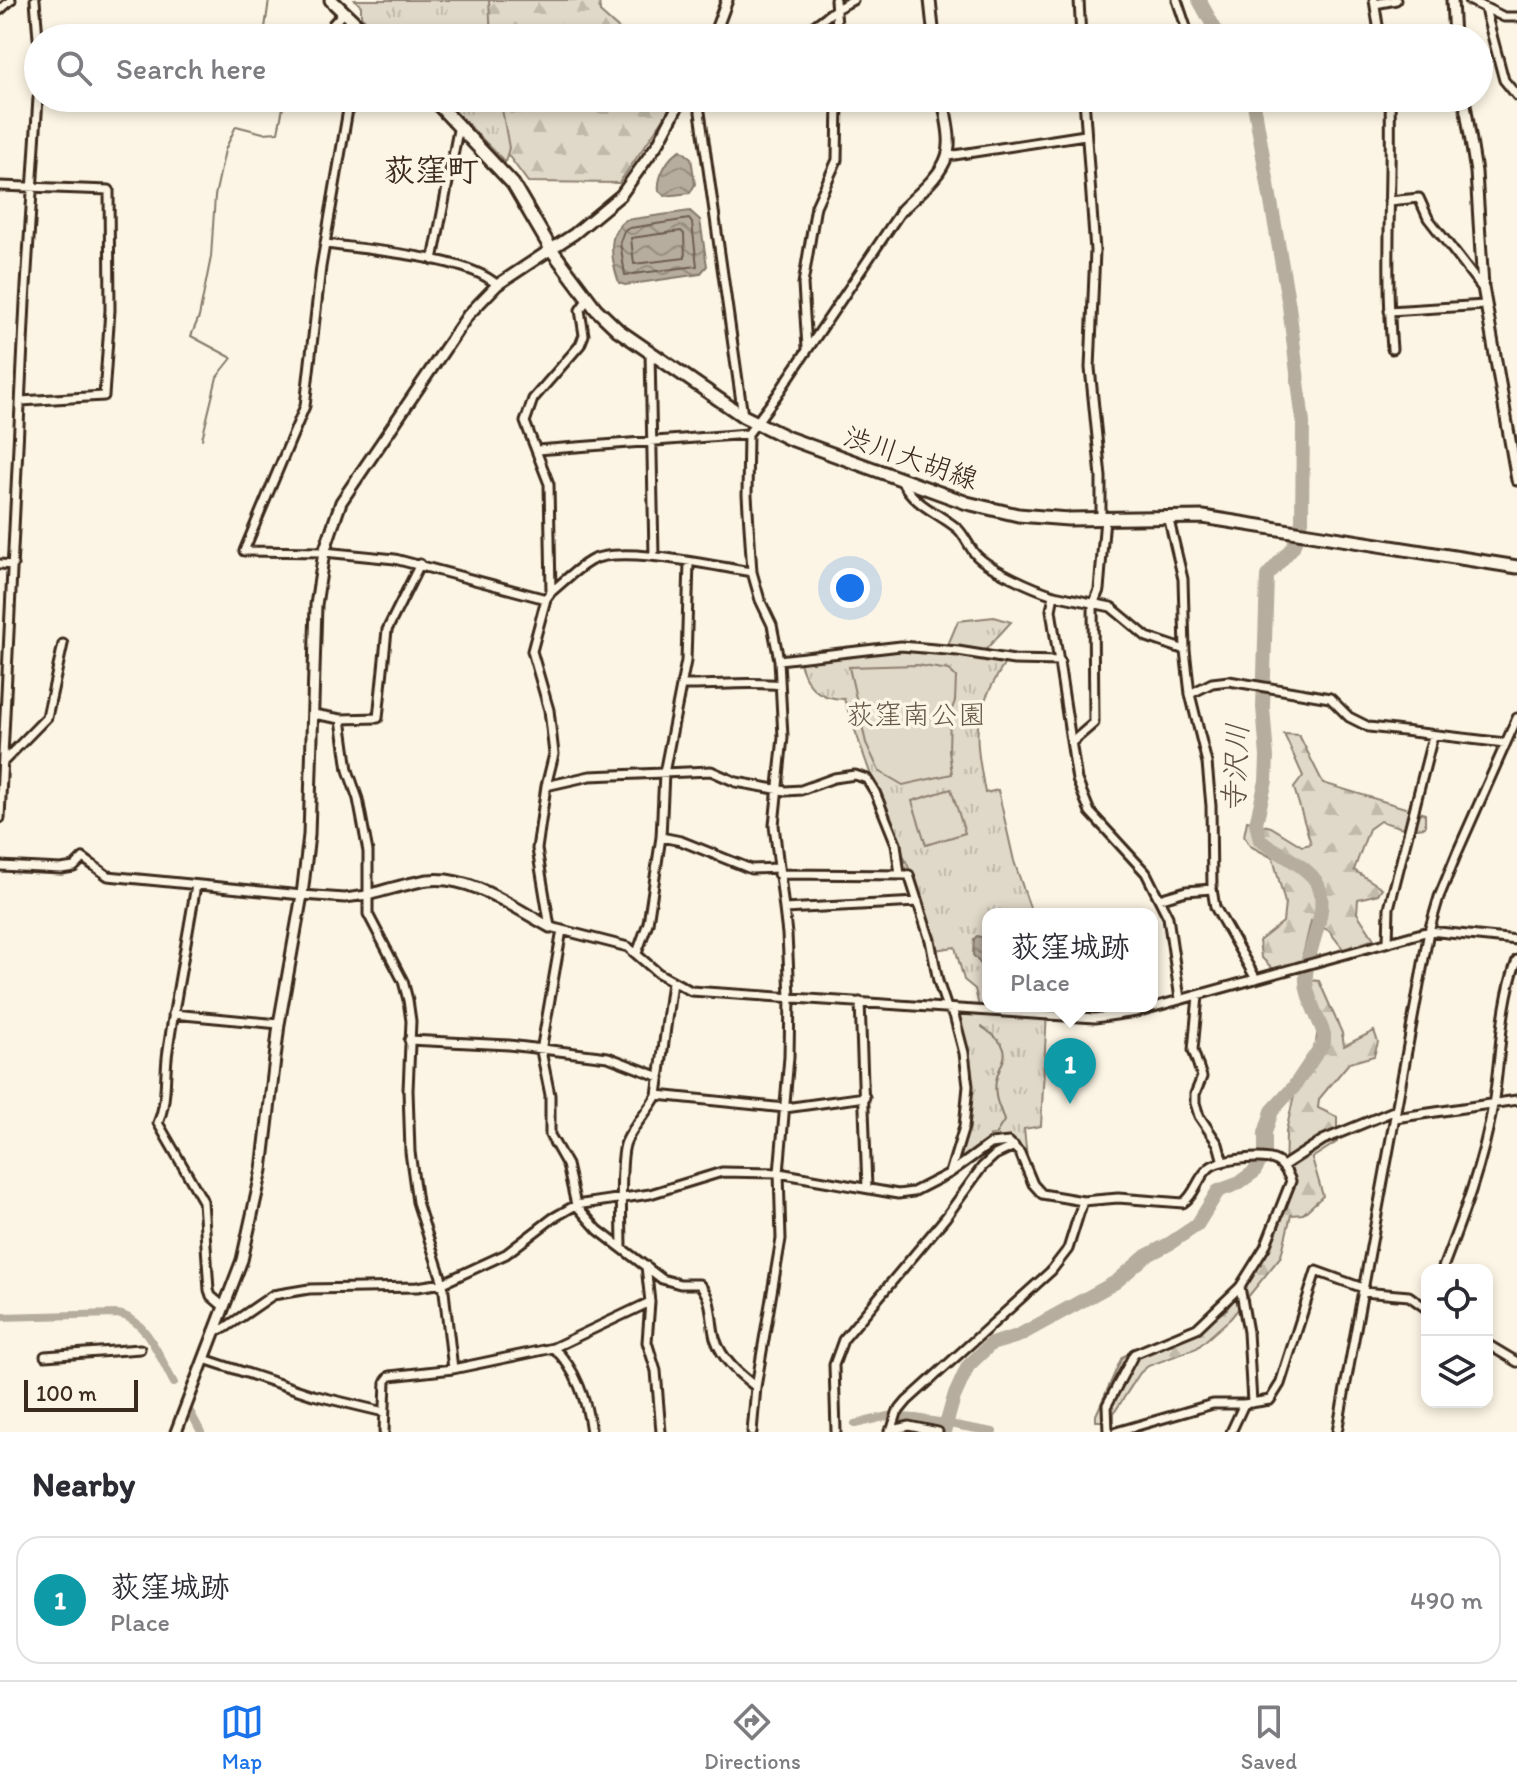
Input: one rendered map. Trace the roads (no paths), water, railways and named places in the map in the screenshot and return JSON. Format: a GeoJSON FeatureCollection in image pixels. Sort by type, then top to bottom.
{"type":"FeatureCollection","features":[{"type":"Feature","properties":{"kind":"main road"},"geometry":{"type":"LineString","coordinates":[[331,0],[356,24]]}},
{"type":"Feature","properties":{"kind":"main road","name":"渋川大胡線"},"geometry":{"type":"LineString","coordinates":[[446,112],[513,184],[551,249],[587,300],[618,330],[743,416],[811,448],[967,503],[1010,514],[1049,518],[1203,517],[1517,567]]}},
{"type":"Feature","properties":{"kind":"street"},"geometry":{"type":"LineString","coordinates":[[0,10],[11,0]]}},
{"type":"Feature","properties":{"kind":"street"},"geometry":{"type":"LineString","coordinates":[[35,0],[37,24]]}},
{"type":"Feature","properties":{"kind":"street"},"geometry":{"type":"LineString","coordinates":[[718,24],[727,0]]}},
{"type":"Feature","properties":{"kind":"street"},"geometry":{"type":"LineString","coordinates":[[813,24],[835,4],[853,0]]}},
{"type":"Feature","properties":{"kind":"street"},"geometry":{"type":"LineString","coordinates":[[930,0],[933,24]]}},
{"type":"Feature","properties":{"kind":"street"},"geometry":{"type":"LineString","coordinates":[[1079,0],[1080,24]]}},
{"type":"Feature","properties":{"kind":"street"},"geometry":{"type":"LineString","coordinates":[[1177,0],[1185,24]]}},
{"type":"Feature","properties":{"kind":"street"},"geometry":{"type":"LineString","coordinates":[[1378,24],[1374,2],[1396,0]]}},
{"type":"Feature","properties":{"kind":"street"},"geometry":{"type":"LineString","coordinates":[[1452,0],[1453,24]]}},
{"type":"Feature","properties":{"kind":"street"},"geometry":{"type":"LineString","coordinates":[[1469,0],[1504,17],[1517,17]]}},
{"type":"Feature","properties":{"kind":"street"},"geometry":{"type":"LineString","coordinates":[[835,4],[837,24]]}},
{"type":"Feature","properties":{"kind":"street"},"geometry":{"type":"LineString","coordinates":[[1485,9],[1489,24]]}},
{"type":"Feature","properties":{"kind":"street"},"geometry":{"type":"LineString","coordinates":[[333,24],[344,12]]}},
{"type":"Feature","properties":{"kind":"street"},"geometry":{"type":"LineString","coordinates":[[1493,39],[1504,80],[1517,96]]}},
{"type":"Feature","properties":{"kind":"street"},"geometry":{"type":"LineString","coordinates":[[0,818],[37,112]]}},
{"type":"Feature","properties":{"kind":"street"},"geometry":{"type":"LineString","coordinates":[[348,112],[321,267],[305,406],[244,551],[324,552],[420,564],[549,596]]}},
{"type":"Feature","properties":{"kind":"street"},"geometry":{"type":"LineString","coordinates":[[176,1432],[245,1251],[262,1170],[279,1024],[302,895],[309,835],[316,605],[324,552],[341,502],[468,315],[497,285],[600,214],[621,195],[659,142],[675,112]]}},
{"type":"Feature","properties":{"kind":"street"},"geometry":{"type":"LineString","coordinates":[[700,112],[743,416]]}},
{"type":"Feature","properties":{"kind":"street"},"geometry":{"type":"LineString","coordinates":[[807,348],[803,284],[816,206],[837,160],[838,112]]}},
{"type":"Feature","properties":{"kind":"street"},"geometry":{"type":"LineString","coordinates":[[752,1432],[756,1387],[781,1239],[779,1173],[789,1057],[790,997],[774,825],[783,737],[779,660],[772,625],[760,600],[752,572],[747,495],[748,434],[901,211],[936,175],[948,156],[945,112]]}},
{"type":"Feature","properties":{"kind":"street"},"geometry":{"type":"LineString","coordinates":[[1072,742],[1094,723],[1093,605],[1099,590],[1103,518],[1090,368],[1095,251],[1084,112]]}},
{"type":"Feature","properties":{"kind":"street"},"geometry":{"type":"LineString","coordinates":[[1390,112],[1389,311],[1392,349]]}},
{"type":"Feature","properties":{"kind":"street"},"geometry":{"type":"LineString","coordinates":[[1466,112],[1478,184],[1485,305],[1517,480]]}},
{"type":"Feature","properties":{"kind":"street"},"geometry":{"type":"LineString","coordinates":[[433,260],[459,125]]}},
{"type":"Feature","properties":{"kind":"street"},"geometry":{"type":"LineString","coordinates":[[948,156],[1085,135]]}},
{"type":"Feature","properties":{"kind":"street"},"geometry":{"type":"LineString","coordinates":[[0,186],[109,190],[110,310],[104,396],[21,401]]}},
{"type":"Feature","properties":{"kind":"street"},"geometry":{"type":"LineString","coordinates":[[1389,201],[1419,198],[1428,218],[1483,290]]}},
{"type":"Feature","properties":{"kind":"street"},"geometry":{"type":"LineString","coordinates":[[326,244],[433,260],[484,276],[497,285]]}},
{"type":"Feature","properties":{"kind":"street"},"geometry":{"type":"LineString","coordinates":[[550,927],[537,849],[554,754],[549,710],[532,651],[549,596],[549,484],[525,422],[533,399],[580,345],[584,335],[580,310],[587,300]]}},
{"type":"Feature","properties":{"kind":"street"},"geometry":{"type":"LineString","coordinates":[[1389,311],[1485,305]]}},
{"type":"Feature","properties":{"kind":"street"},"geometry":{"type":"LineString","coordinates":[[650,353],[654,556]]}},
{"type":"Feature","properties":{"kind":"street"},"geometry":{"type":"LineString","coordinates":[[537,450],[748,434]]}},
{"type":"Feature","properties":{"kind":"street"},"geometry":{"type":"LineString","coordinates":[[901,480],[924,508],[959,530],[977,557],[1034,589],[1111,607],[1147,637],[1185,650]]}},
{"type":"Feature","properties":{"kind":"street"},"geometry":{"type":"LineString","coordinates":[[1168,516],[1183,579],[1190,694],[1207,763],[1215,907],[1256,979]]}},
{"type":"Feature","properties":{"kind":"street"},"geometry":{"type":"LineString","coordinates":[[549,596],[591,561],[603,556],[654,556],[752,572]]}},
{"type":"Feature","properties":{"kind":"street"},"geometry":{"type":"LineString","coordinates":[[637,953],[648,923],[661,837],[664,773],[688,640],[689,562]]}},
{"type":"Feature","properties":{"kind":"street"},"geometry":{"type":"LineString","coordinates":[[0,564],[13,565]]}},
{"type":"Feature","properties":{"kind":"street"},"geometry":{"type":"LineString","coordinates":[[313,714],[341,719],[378,718],[387,630],[420,564]]}},
{"type":"Feature","properties":{"kind":"street"},"geometry":{"type":"LineString","coordinates":[[1054,595],[1051,610],[1077,780],[1090,812],[1146,873],[1168,917],[1180,999]]}},
{"type":"Feature","properties":{"kind":"street"},"geometry":{"type":"LineString","coordinates":[[3,762],[47,717],[63,644]]}},
{"type":"Feature","properties":{"kind":"street"},"geometry":{"type":"LineString","coordinates":[[779,660],[901,646],[1014,660],[1060,661]]}},
{"type":"Feature","properties":{"kind":"street"},"geometry":{"type":"LineString","coordinates":[[1190,694],[1212,683],[1229,681],[1330,698],[1349,717],[1369,727],[1505,743]]}},
{"type":"Feature","properties":{"kind":"street"},"geometry":{"type":"LineString","coordinates":[[682,685],[749,682],[780,685]]}},
{"type":"Feature","properties":{"kind":"street"},"geometry":{"type":"LineString","coordinates":[[1337,1432],[1429,931],[1439,897],[1517,718]]}},
{"type":"Feature","properties":{"kind":"street"},"geometry":{"type":"LineString","coordinates":[[341,719],[348,770],[358,799],[368,852],[368,914],[403,981],[411,1021],[408,1090],[410,1152],[417,1202],[443,1283],[453,1369]]}},
{"type":"Feature","properties":{"kind":"street"},"geometry":{"type":"LineString","coordinates":[[1388,942],[1389,908],[1433,736]]}},
{"type":"Feature","properties":{"kind":"street"},"geometry":{"type":"LineString","coordinates":[[546,786],[590,776],[711,771],[736,782],[786,791],[801,790],[834,778],[855,775],[867,779],[896,844],[900,875]]}},
{"type":"Feature","properties":{"kind":"street"},"geometry":{"type":"LineString","coordinates":[[661,837],[681,841],[751,869],[909,875],[947,1008],[954,1015],[964,1053],[968,1086],[964,1127],[950,1173]]}},
{"type":"Feature","properties":{"kind":"street"},"geometry":{"type":"LineString","coordinates":[[0,866],[61,869],[74,867],[83,858],[108,876],[345,898],[429,880],[450,880],[480,889],[550,927],[615,943],[637,953],[672,982],[691,991],[982,1010]]}},
{"type":"Feature","properties":{"kind":"street"},"geometry":{"type":"LineString","coordinates":[[196,885],[158,1123],[200,1194],[204,1208],[209,1290],[211,1296],[224,1307]]}},
{"type":"Feature","properties":{"kind":"street"},"geometry":{"type":"LineString","coordinates":[[1159,899],[1186,891],[1212,889]]}},
{"type":"Feature","properties":{"kind":"street"},"geometry":{"type":"LineString","coordinates":[[784,909],[918,902]]}},
{"type":"Feature","properties":{"kind":"street"},"geometry":{"type":"LineString","coordinates":[[562,930],[541,1051],[550,1095],[550,1135],[567,1165],[576,1205],[598,1230],[662,1279],[680,1284],[699,1284],[709,1294],[716,1340],[735,1370],[756,1387]]}},
{"type":"Feature","properties":{"kind":"street"},"geometry":{"type":"LineString","coordinates":[[1158,1006],[1429,931],[1517,940]]}},
{"type":"Feature","properties":{"kind":"street"},"geometry":{"type":"LineString","coordinates":[[1444,1264],[1484,1154],[1509,980],[1517,960]]}},
{"type":"Feature","properties":{"kind":"street"},"geometry":{"type":"LineString","coordinates":[[622,1248],[624,1145],[657,1095],[672,982]]}},
{"type":"Feature","properties":{"kind":"street"},"geometry":{"type":"LineString","coordinates":[[1198,996],[1193,1050],[1202,1077],[1195,1103],[1199,1116],[1218,1144],[1223,1162]]}},
{"type":"Feature","properties":{"kind":"street"},"geometry":{"type":"LineString","coordinates":[[860,1002],[867,1188]]}},
{"type":"Feature","properties":{"kind":"street"},"geometry":{"type":"LineString","coordinates":[[1006,1012],[1095,1018],[1136,1012]]}},
{"type":"Feature","properties":{"kind":"street"},"geometry":{"type":"LineString","coordinates":[[173,1014],[279,1024]]}},
{"type":"Feature","properties":{"kind":"street"},"geometry":{"type":"LineString","coordinates":[[409,1040],[509,1045],[608,1057],[660,1077]]}},
{"type":"Feature","properties":{"kind":"street"},"geometry":{"type":"LineString","coordinates":[[657,1095],[785,1108],[865,1097]]}},
{"type":"Feature","properties":{"kind":"street"},"geometry":{"type":"LineString","coordinates":[[1283,1166],[1323,1140],[1396,1114],[1517,1100]]}},
{"type":"Feature","properties":{"kind":"street"},"geometry":{"type":"LineString","coordinates":[[214,1331],[225,1328],[273,1295],[309,1289],[417,1287],[443,1283],[506,1254],[553,1218],[576,1205],[650,1194],[722,1172],[779,1173],[898,1194],[913,1192],[950,1173],[990,1144],[1009,1142],[1020,1153],[1033,1184],[1042,1194],[1083,1201],[1118,1198],[1183,1203],[1192,1197],[1204,1173],[1212,1165],[1275,1159],[1291,1181],[1265,1247],[1240,1287],[1197,1328],[1134,1354],[1107,1405],[1108,1432]]}},
{"type":"Feature","properties":{"kind":"street"},"geometry":{"type":"LineString","coordinates":[[836,1432],[834,1365],[843,1340],[946,1217],[982,1167],[995,1155],[1014,1146]]}},
{"type":"Feature","properties":{"kind":"street"},"geometry":{"type":"LineString","coordinates":[[891,1430],[897,1413],[907,1401],[1051,1271],[1068,1249],[1083,1201]]}},
{"type":"Feature","properties":{"kind":"street"},"geometry":{"type":"LineString","coordinates":[[646,1266],[650,1302],[647,1342],[656,1371],[661,1432]]}},
{"type":"Feature","properties":{"kind":"street"},"geometry":{"type":"LineString","coordinates":[[1116,1432],[1213,1404],[1248,1404],[1270,1400],[1280,1384],[1316,1271],[1363,1290],[1409,1296],[1421,1304]]}},
{"type":"Feature","properties":{"kind":"street"},"geometry":{"type":"LineString","coordinates":[[1231,1432],[1248,1404],[1248,1332],[1240,1287]]}},
{"type":"Feature","properties":{"kind":"street"},"geometry":{"type":"LineString","coordinates":[[384,1432],[386,1381],[390,1376],[453,1369],[553,1348],[650,1302]]}},
{"type":"Feature","properties":{"kind":"street"},"geometry":{"type":"LineString","coordinates":[[553,1348],[567,1359],[579,1386],[591,1432]]}},
{"type":"Feature","properties":{"kind":"street"},"geometry":{"type":"LineString","coordinates":[[1493,1348],[1517,1362]]}},
{"type":"Feature","properties":{"kind":"street"},"geometry":{"type":"LineString","coordinates":[[45,1356],[140,1349]]}},
{"type":"Feature","properties":{"kind":"street"},"geometry":{"type":"LineString","coordinates":[[204,1359],[313,1395],[384,1412]]}},
{"type":"Feature","properties":{"kind":"street"},"geometry":{"type":"LineString","coordinates":[[891,1430],[909,1426],[937,1432]]}},
{"type":"Feature","properties":{"kind":"water"},"geometry":{"type":"Polygon","coordinates":[[[681,150],[691,158],[695,184],[690,193],[665,196],[659,191],[662,173],[672,157],[681,150]]]}},
{"type":"Feature","properties":{"kind":"water"},"geometry":{"type":"Polygon","coordinates":[[[690,211],[700,220],[707,266],[700,274],[625,285],[619,283],[612,248],[619,226],[626,220],[690,211]]]}},
{"type":"Feature","properties":{"kind":"water"},"geometry":{"type":"Polygon","coordinates":[[[982,937],[982,966],[973,955],[974,939],[982,937]]]}},
{"type":"Feature","properties":{"kind":"waterway"},"geometry":{"type":"LineString","coordinates":[[266,24],[269,0]]}},
{"type":"Feature","properties":{"kind":"waterway","name":"寺沢川"},"geometry":{"type":"LineString","coordinates":[[1199,0],[1212,24]]}},
{"type":"Feature","properties":{"kind":"waterway"},"geometry":{"type":"LineString","coordinates":[[202,439],[217,377],[232,358],[191,336],[199,317],[211,257],[215,196],[225,150],[236,126],[263,133],[278,132],[282,112]]}},
{"type":"Feature","properties":{"kind":"waterway","name":"寺沢川"},"geometry":{"type":"LineString","coordinates":[[944,1432],[954,1397],[968,1366],[991,1344],[1018,1336],[1116,1282],[1146,1256],[1197,1225],[1218,1191],[1237,1184],[1254,1172],[1265,1153],[1265,1133],[1272,1111],[1293,1088],[1324,1042],[1306,981],[1321,907],[1318,885],[1300,866],[1260,840],[1256,823],[1266,781],[1263,707],[1267,576],[1293,547],[1302,521],[1303,423],[1289,306],[1255,112]]}},
{"type":"Feature","properties":{"kind":"waterway","name":"寺沢川"},"geometry":{"type":"LineString","coordinates":[[1289,305],[1284,306],[1294,363]]}},
{"type":"Feature","properties":{"kind":"waterway"},"geometry":{"type":"LineString","coordinates":[[982,1027],[995,1037],[1005,1053],[996,1084],[1004,1121],[995,1135],[990,1136]]}},
{"type":"Feature","properties":{"kind":"waterway"},"geometry":{"type":"LineString","coordinates":[[0,1317],[117,1314],[127,1317],[145,1331],[174,1383]]}},
{"type":"Feature","properties":{"kind":"waterway"},"geometry":{"type":"LineString","coordinates":[[191,1413],[201,1432]]}},
{"type":"Feature","properties":{"kind":"waterway"},"geometry":{"type":"LineString","coordinates":[[855,1424],[888,1416],[993,1432]]}},
{"type":"Feature","properties":{"kind":"place","name":"荻窪城跡"},"geometry":{"type":"Point","coordinates":[1070,1104]}},
{"type":"Feature","properties":{"kind":"district","name":"荻窪町"},"geometry":{"type":"Point","coordinates":[431,170]}},
{"type":"Feature","properties":{"kind":"park label","name":"荻窪南公園"},"geometry":{"type":"Point","coordinates":[916,714]}}]}
